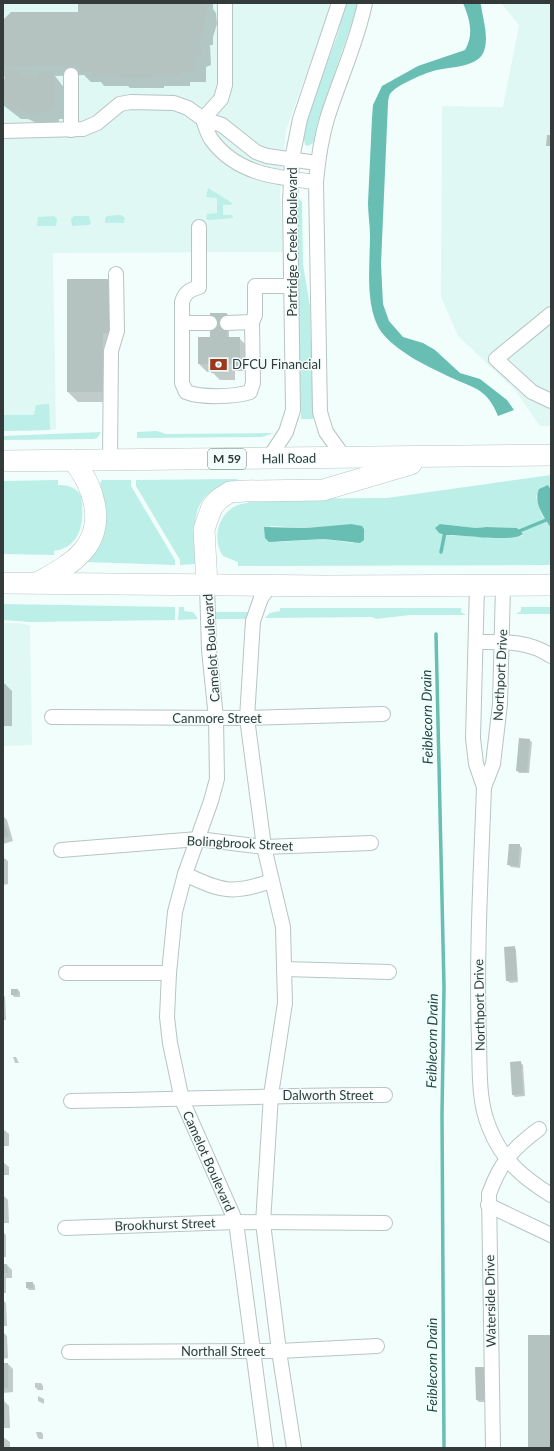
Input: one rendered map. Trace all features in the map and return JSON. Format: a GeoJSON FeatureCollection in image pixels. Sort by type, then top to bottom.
{"type":"FeatureCollection","features":[{"type":"Feature","properties":{"kind":"highway","name":"Hall Road"},"geometry":{"type":"LineString","coordinates":[[3,461],[551,455]]}},
{"type":"Feature","properties":{"kind":"highway"},"geometry":{"type":"LineString","coordinates":[[207,584],[204,529],[206,518],[212,506],[219,499],[230,492],[323,490],[433,457]]}},
{"type":"Feature","properties":{"kind":"highway"},"geometry":{"type":"LineString","coordinates":[[37,583],[67,566],[78,557],[89,542],[94,528],[94,498],[83,472],[73,460]]}},
{"type":"Feature","properties":{"kind":"highway"},"geometry":{"type":"LineString","coordinates":[[3,583],[207,584],[270,586],[551,585]]}},
{"type":"Feature","properties":{"kind":"street"},"geometry":{"type":"LineString","coordinates":[[203,119],[221,100],[225,85],[225,3]]}},
{"type":"Feature","properties":{"kind":"street","name":"Partridge Creek Boulevard"},"geometry":{"type":"LineString","coordinates":[[269,458],[286,432],[293,410],[291,286],[292,159],[300,119],[339,3]]}},
{"type":"Feature","properties":{"kind":"street","name":"Partridge Creek Boulevard"},"geometry":{"type":"LineString","coordinates":[[344,458],[326,432],[320,412],[316,182],[317,163],[327,118],[359,29],[365,3]]}},
{"type":"Feature","properties":{"kind":"street"},"geometry":{"type":"LineString","coordinates":[[71,75],[71,130]]}},
{"type":"Feature","properties":{"kind":"street"},"geometry":{"type":"LineString","coordinates":[[3,131],[71,130],[93,125],[116,106],[131,102],[174,103],[188,108],[203,119],[222,125],[256,152],[267,156],[317,163]]}},
{"type":"Feature","properties":{"kind":"street"},"geometry":{"type":"LineString","coordinates":[[203,119],[210,138],[227,156],[239,164],[264,175],[291,180],[316,182]]}},
{"type":"Feature","properties":{"kind":"street"},"geometry":{"type":"LineString","coordinates":[[199,227],[199,287],[190,289],[184,295],[182,302],[182,383],[186,392],[194,396],[242,395],[250,392],[253,383],[252,322],[255,315],[255,286],[291,286]]}},
{"type":"Feature","properties":{"kind":"street"},"geometry":{"type":"LineString","coordinates":[[110,460],[111,351],[117,332],[116,274]]}},
{"type":"Feature","properties":{"kind":"street"},"geometry":{"type":"LineString","coordinates":[[551,314],[496,359],[532,392],[551,401]]}},
{"type":"Feature","properties":{"kind":"street"},"geometry":{"type":"LineString","coordinates":[[227,322],[252,322]]}},
{"type":"Feature","properties":{"kind":"street"},"geometry":{"type":"LineString","coordinates":[[182,323],[210,323]]}},
{"type":"Feature","properties":{"kind":"street","name":"Camelot Boulevard"},"geometry":{"type":"LineString","coordinates":[[207,584],[209,650],[216,718],[217,780],[185,874],[175,912],[169,973],[167,1017],[170,1043],[182,1100],[236,1222],[266,1448]]}},
{"type":"Feature","properties":{"kind":"street"},"geometry":{"type":"LineString","coordinates":[[270,586],[261,598],[253,621],[247,718],[264,847],[283,927],[285,1003],[271,1095],[263,1223],[279,1350],[294,1448]]}},
{"type":"Feature","properties":{"kind":"street","name":"Northport Drive"},"geometry":{"type":"LineString","coordinates":[[477,586],[474,738],[476,764],[484,787]]}},
{"type":"Feature","properties":{"kind":"street","name":"Northport Drive"},"geometry":{"type":"LineString","coordinates":[[502,586],[502,642],[497,731],[493,764],[484,787],[478,968],[480,1091],[484,1114],[489,1127],[507,1159],[522,1176],[551,1195]]}},
{"type":"Feature","properties":{"kind":"street"},"geometry":{"type":"LineString","coordinates":[[476,642],[525,644],[535,647],[551,656]]}},
{"type":"Feature","properties":{"kind":"street","name":"Canmore Street"},"geometry":{"type":"LineString","coordinates":[[52,717],[247,718],[382,714]]}},
{"type":"Feature","properties":{"kind":"street","name":"Bolingbrook Street"},"geometry":{"type":"LineString","coordinates":[[61,850],[198,839],[264,847],[372,843]]}},
{"type":"Feature","properties":{"kind":"street"},"geometry":{"type":"LineString","coordinates":[[185,874],[209,886],[224,890],[254,888],[271,881]]}},
{"type":"Feature","properties":{"kind":"street"},"geometry":{"type":"LineString","coordinates":[[284,969],[389,972]]}},
{"type":"Feature","properties":{"kind":"street"},"geometry":{"type":"LineString","coordinates":[[66,973],[169,973]]}},
{"type":"Feature","properties":{"kind":"street"},"geometry":{"type":"LineString","coordinates":[[71,1101],[182,1100],[271,1095]]}},
{"type":"Feature","properties":{"kind":"street","name":"Dalworth Street"},"geometry":{"type":"LineString","coordinates":[[271,1095],[384,1095]]}},
{"type":"Feature","properties":{"kind":"street","name":"Waterside Drive"},"geometry":{"type":"LineString","coordinates":[[493,1448],[489,1194],[493,1182],[517,1145],[538,1129]]}},
{"type":"Feature","properties":{"kind":"street"},"geometry":{"type":"LineString","coordinates":[[488,1205],[551,1235]]}},
{"type":"Feature","properties":{"kind":"street","name":"Brookhurst Street"},"geometry":{"type":"LineString","coordinates":[[64,1228],[236,1222],[385,1222]]}},
{"type":"Feature","properties":{"kind":"street","name":"Northall Street"},"geometry":{"type":"LineString","coordinates":[[69,1352],[279,1350],[376,1346]]}},
{"type":"Feature","properties":{"kind":"shaded area"},"geometry":{"type":"Polygon","coordinates":[[[3,3],[330,3],[327,17],[286,130],[280,192],[283,252],[53,253],[56,429],[50,430],[3,431],[3,3]]]}},
{"type":"Feature","properties":{"kind":"shaded area"},"geometry":{"type":"Polygon","coordinates":[[[501,3],[551,3],[551,426],[540,426],[515,390],[458,336],[441,297],[442,106],[503,107],[519,25],[501,3]]]}},
{"type":"Feature","properties":{"kind":"shaded area"},"geometry":{"type":"Polygon","coordinates":[[[3,623],[30,625],[32,745],[3,746],[3,623]]]}},
{"type":"Feature","properties":{"kind":"green space"},"geometry":{"type":"Polygon","coordinates":[[[346,3],[358,3],[318,121],[313,143],[308,146],[305,145],[303,134],[308,115],[337,36],[346,3]]]}},
{"type":"Feature","properties":{"kind":"green space"},"geometry":{"type":"Polygon","coordinates":[[[208,188],[232,203],[231,205],[223,205],[223,215],[232,215],[233,218],[206,219],[207,214],[217,213],[217,198],[206,197],[208,188]]]}},
{"type":"Feature","properties":{"kind":"green space"},"geometry":{"type":"Polygon","coordinates":[[[299,199],[302,202],[303,265],[310,306],[313,419],[301,419],[297,202],[299,199]]]}},
{"type":"Feature","properties":{"kind":"green space"},"geometry":{"type":"Polygon","coordinates":[[[121,215],[125,218],[124,223],[105,223],[105,218],[107,216],[121,215]]]}},
{"type":"Feature","properties":{"kind":"green space"},"geometry":{"type":"Polygon","coordinates":[[[54,216],[57,219],[56,226],[37,226],[38,217],[54,216]]]}},
{"type":"Feature","properties":{"kind":"green space"},"geometry":{"type":"Polygon","coordinates":[[[74,216],[89,216],[91,224],[72,226],[71,219],[74,216]]]}},
{"type":"Feature","properties":{"kind":"green space"},"geometry":{"type":"Polygon","coordinates":[[[49,404],[50,430],[3,431],[3,415],[34,415],[36,405],[49,404]]]}},
{"type":"Feature","properties":{"kind":"green space"},"geometry":{"type":"Polygon","coordinates":[[[157,431],[166,434],[274,433],[262,437],[137,438],[137,432],[157,431]]]}},
{"type":"Feature","properties":{"kind":"green space"},"geometry":{"type":"Polygon","coordinates":[[[101,432],[97,438],[94,439],[3,440],[3,436],[101,432]]]}},
{"type":"Feature","properties":{"kind":"green space"},"geometry":{"type":"Polygon","coordinates":[[[551,475],[551,490],[548,485],[536,496],[541,513],[551,528],[551,565],[238,566],[238,562],[223,556],[219,548],[217,539],[220,522],[231,509],[248,503],[249,499],[387,498],[551,475]],[[351,524],[306,528],[270,526],[278,542],[324,539],[353,543],[351,524]],[[440,524],[437,531],[445,535],[507,538],[523,536],[517,528],[476,528],[440,524]]]}},
{"type":"Feature","properties":{"kind":"green space"},"geometry":{"type":"Polygon","coordinates":[[[237,479],[237,482],[209,493],[202,502],[197,511],[195,523],[195,564],[180,565],[180,560],[136,486],[136,480],[237,479]]]}},
{"type":"Feature","properties":{"kind":"green space"},"geometry":{"type":"Polygon","coordinates":[[[58,480],[58,485],[71,487],[77,490],[81,496],[82,522],[80,531],[76,538],[71,544],[54,551],[54,555],[3,554],[3,481],[58,480]]]}},
{"type":"Feature","properties":{"kind":"green space"},"geometry":{"type":"Polygon","coordinates":[[[102,480],[131,480],[131,486],[175,560],[175,565],[87,562],[104,501],[100,483],[102,480]]]}},
{"type":"Feature","properties":{"kind":"green space"},"geometry":{"type":"Polygon","coordinates":[[[3,604],[175,607],[175,620],[30,622],[3,620],[3,604]]]}},
{"type":"Feature","properties":{"kind":"green space"},"geometry":{"type":"Polygon","coordinates":[[[179,607],[184,607],[184,611],[193,612],[198,619],[178,620],[179,607]]]}},
{"type":"Feature","properties":{"kind":"green space"},"geometry":{"type":"Polygon","coordinates":[[[521,607],[551,607],[551,614],[516,614],[521,611],[521,607]]]}},
{"type":"Feature","properties":{"kind":"green space"},"geometry":{"type":"Polygon","coordinates":[[[280,608],[461,608],[461,612],[466,615],[410,615],[376,619],[372,617],[265,618],[270,613],[280,611],[280,608]]]}},
{"type":"Feature","properties":{"kind":"green space"},"geometry":{"type":"Polygon","coordinates":[[[213,612],[247,612],[248,614],[247,619],[213,619],[213,612]]]}},
{"type":"Feature","properties":{"kind":"water"},"geometry":{"type":"Polygon","coordinates":[[[463,3],[480,3],[481,5],[486,40],[484,51],[481,56],[464,65],[437,70],[419,76],[393,90],[389,97],[381,264],[383,304],[389,321],[403,337],[423,343],[435,350],[460,373],[480,379],[507,400],[514,410],[498,416],[490,400],[480,391],[406,354],[383,334],[373,313],[369,287],[370,236],[368,203],[373,105],[382,86],[418,66],[465,50],[468,44],[470,27],[468,15],[463,3]]]}},
{"type":"Feature","properties":{"kind":"water"},"geometry":{"type":"Polygon","coordinates":[[[548,485],[551,490],[551,528],[540,510],[537,499],[539,489],[548,485]]]}},
{"type":"Feature","properties":{"kind":"water"},"geometry":{"type":"Polygon","coordinates":[[[351,524],[362,526],[364,529],[364,540],[360,543],[324,539],[269,542],[265,538],[264,527],[306,528],[351,524]]]}},
{"type":"Feature","properties":{"kind":"water"},"geometry":{"type":"Polygon","coordinates":[[[440,524],[476,528],[517,528],[523,534],[518,537],[509,538],[445,535],[439,533],[435,528],[440,524]]]}},
{"type":"Feature","properties":{"kind":"building"},"geometry":{"type":"Polygon","coordinates":[[[78,3],[206,3],[207,13],[203,26],[203,35],[200,35],[201,55],[200,57],[196,57],[196,72],[180,72],[180,76],[119,78],[119,76],[93,76],[93,72],[80,72],[79,65],[3,67],[3,20],[11,12],[78,12],[78,3]]]}},
{"type":"Feature","properties":{"kind":"building"},"geometry":{"type":"Polygon","coordinates":[[[5,70],[21,70],[21,76],[33,74],[33,76],[37,76],[38,72],[52,72],[52,77],[55,77],[55,109],[49,109],[49,113],[34,112],[33,116],[17,109],[13,110],[8,108],[6,101],[3,101],[5,70]]]}},
{"type":"Feature","properties":{"kind":"building"},"geometry":{"type":"Polygon","coordinates":[[[547,135],[551,135],[551,146],[546,146],[547,135]]]}},
{"type":"Feature","properties":{"kind":"building"},"geometry":{"type":"Polygon","coordinates":[[[67,279],[110,279],[110,333],[103,333],[103,392],[67,392],[67,279]]]}},
{"type":"Feature","properties":{"kind":"building"},"geometry":{"type":"Polygon","coordinates":[[[210,313],[227,313],[227,337],[240,337],[240,364],[227,364],[227,372],[211,373],[211,364],[198,364],[198,337],[210,337],[210,313]]]}},
{"type":"Feature","properties":{"kind":"building"},"geometry":{"type":"Polygon","coordinates":[[[519,738],[530,739],[527,772],[516,771],[519,738]]]}},
{"type":"Feature","properties":{"kind":"building"},"geometry":{"type":"Polygon","coordinates":[[[3,819],[9,836],[3,838],[3,819]]]}},
{"type":"Feature","properties":{"kind":"building"},"geometry":{"type":"Polygon","coordinates":[[[509,844],[520,844],[518,866],[507,865],[509,844]]]}},
{"type":"Feature","properties":{"kind":"building"},"geometry":{"type":"Polygon","coordinates":[[[515,946],[517,980],[506,981],[504,947],[515,946]]]}},
{"type":"Feature","properties":{"kind":"building"},"geometry":{"type":"Polygon","coordinates":[[[11,989],[18,989],[18,995],[11,995],[11,989]]]}},
{"type":"Feature","properties":{"kind":"building"},"geometry":{"type":"Polygon","coordinates":[[[521,1061],[523,1094],[512,1095],[510,1062],[521,1061]]]}},
{"type":"Feature","properties":{"kind":"building"},"geometry":{"type":"Polygon","coordinates":[[[3,1264],[7,1264],[8,1273],[3,1273],[3,1264]]]}},
{"type":"Feature","properties":{"kind":"building"},"geometry":{"type":"Polygon","coordinates":[[[26,1282],[33,1282],[33,1288],[26,1288],[26,1282]]]}},
{"type":"Feature","properties":{"kind":"building"},"geometry":{"type":"Polygon","coordinates":[[[528,1335],[551,1335],[551,1448],[528,1448],[528,1335]]]}},
{"type":"Feature","properties":{"kind":"building"},"geometry":{"type":"Polygon","coordinates":[[[3,1363],[8,1363],[8,1388],[3,1388],[3,1363]]]}},
{"type":"Feature","properties":{"kind":"building"},"geometry":{"type":"Polygon","coordinates":[[[475,1367],[485,1367],[486,1400],[476,1400],[475,1367]]]}},
{"type":"Feature","properties":{"kind":"building"},"geometry":{"type":"Polygon","coordinates":[[[4,1398],[5,1423],[3,1423],[4,1398]]]}},
{"type":"Feature","properties":{"kind":"waterway","name":"Feiblecorn Drain"},"geometry":{"type":"LineString","coordinates":[[517,532],[551,518]]}},
{"type":"Feature","properties":{"kind":"waterway","name":"Feiblecorn Drain"},"geometry":{"type":"LineString","coordinates":[[441,552],[445,532]]}},
{"type":"Feature","properties":{"kind":"waterway","name":"Feiblecorn Drain"},"geometry":{"type":"LineString","coordinates":[[436,634],[444,987],[442,1114],[444,1448]]}},
{"type":"Feature","properties":{"kind":"place","name":"DFCU Financial"},"geometry":{"type":"Point","coordinates":[219,364]}}]}
